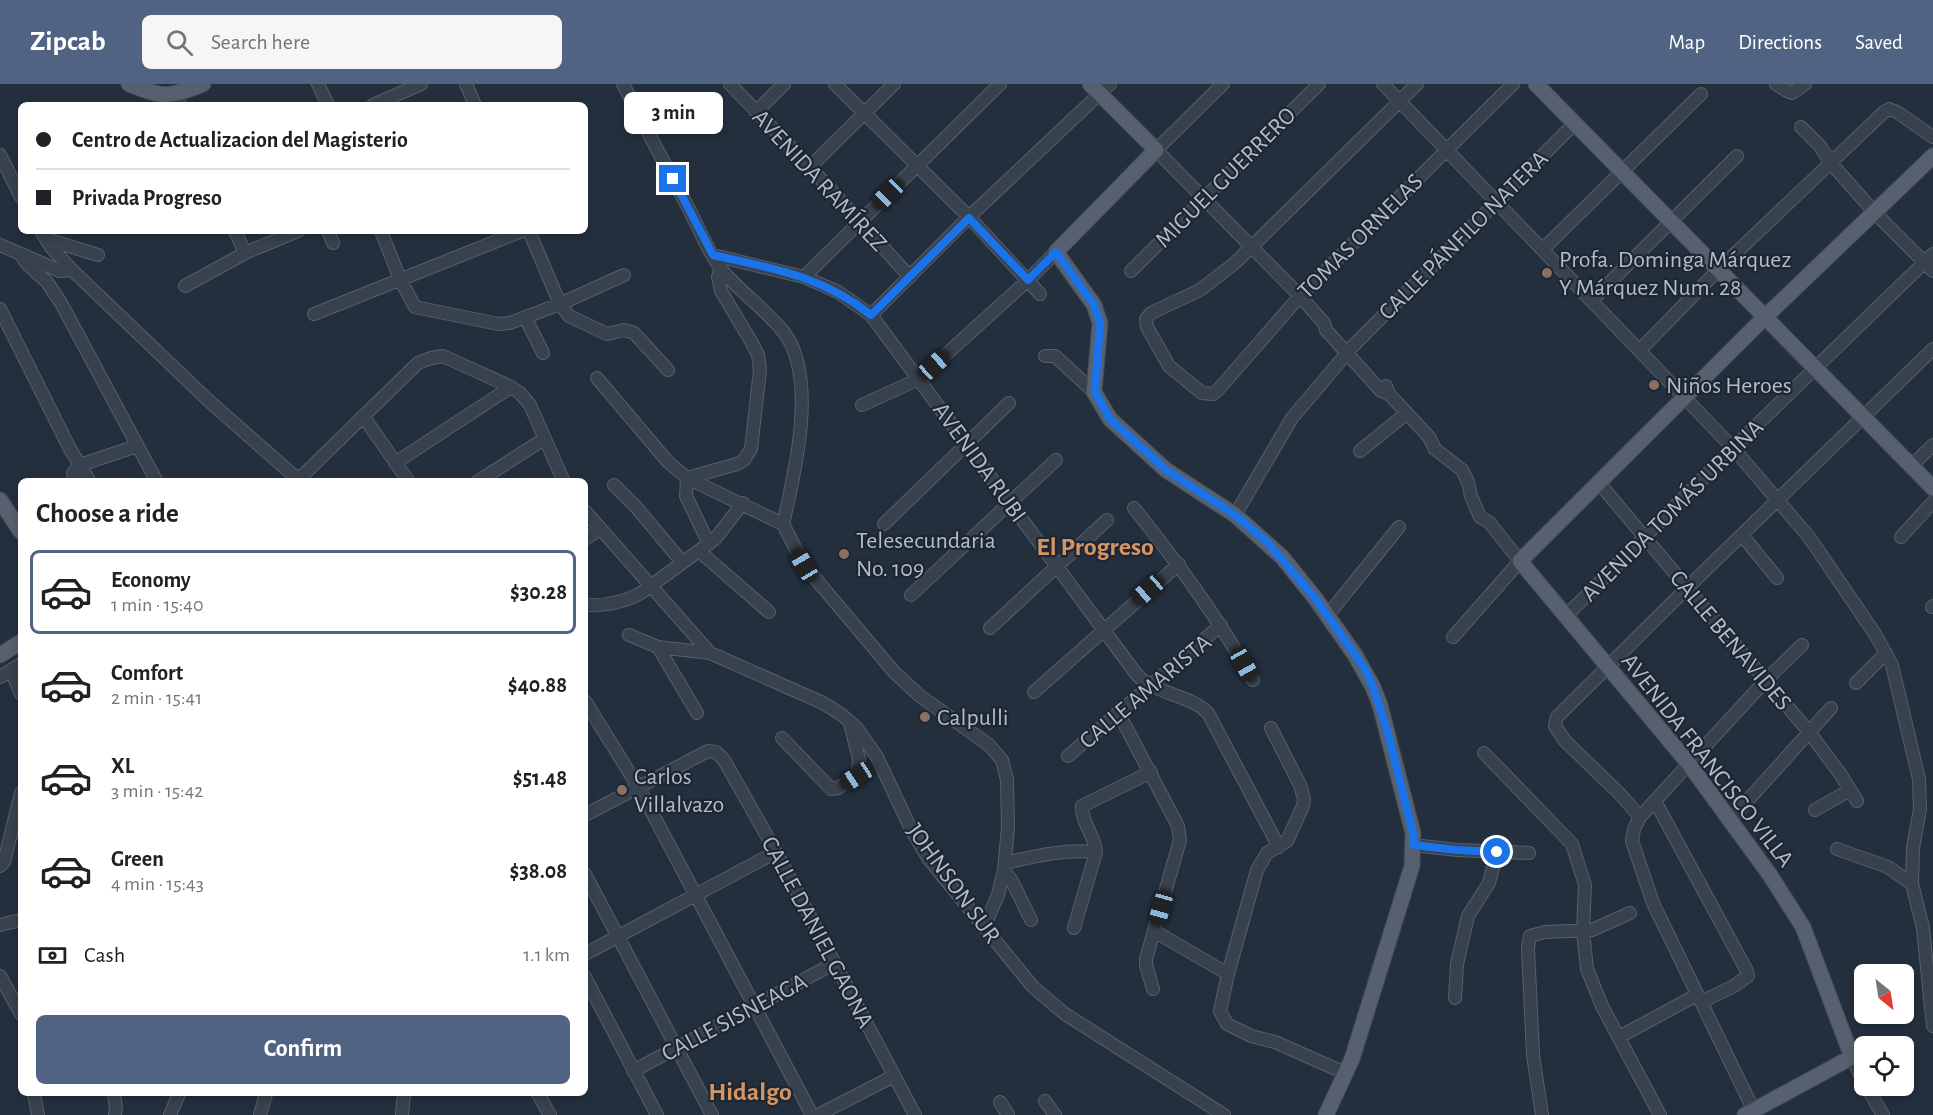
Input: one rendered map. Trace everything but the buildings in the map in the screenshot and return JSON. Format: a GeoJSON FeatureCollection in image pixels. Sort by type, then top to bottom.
{"type":"FeatureCollection","features":[{"type":"Feature","properties":{"kind":"main road"},"geometry":{"type":"LineString","coordinates":[[129,84],[159,95],[179,99],[203,84]]}},
{"type":"Feature","properties":{"kind":"main road"},"geometry":{"type":"LineString","coordinates":[[1536,84],[1933,488]]}},
{"type":"Feature","properties":{"kind":"main road","name":"AVENIDA FRANCISCO VILLA"},"geometry":{"type":"LineString","coordinates":[[1100,87],[1156,150]]}},
{"type":"Feature","properties":{"kind":"main road"},"geometry":{"type":"LineString","coordinates":[[1156,150],[1056,252],[1094,305],[1100,323],[1095,392],[1110,419],[1166,470],[1235,515],[1282,557],[1315,598],[1365,669],[1373,687],[1388,733],[1413,833],[1412,866],[1365,1021],[1326,1115]]}},
{"type":"Feature","properties":{"kind":"main road"},"geometry":{"type":"LineString","coordinates":[[1520,561],[1765,317],[1933,156]]}},
{"type":"Feature","properties":{"kind":"main road"},"geometry":{"type":"LineString","coordinates":[[0,500],[18,527]]}},
{"type":"Feature","properties":{"kind":"main road","name":"AVENIDA FRANCISCO VILLA"},"geometry":{"type":"LineString","coordinates":[[1520,561],[1689,764],[1770,875],[1803,927],[1852,1057]]}},
{"type":"Feature","properties":{"kind":"main road"},"geometry":{"type":"LineString","coordinates":[[0,654],[18,644]]}},
{"type":"Feature","properties":{"kind":"main road"},"geometry":{"type":"LineString","coordinates":[[1752,1113],[1852,1057]]}},
{"type":"Feature","properties":{"kind":"street"},"geometry":{"type":"LineString","coordinates":[[318,84],[327,102]]}},
{"type":"Feature","properties":{"kind":"street"},"geometry":{"type":"LineString","coordinates":[[380,102],[421,84]]}},
{"type":"Feature","properties":{"kind":"street"},"geometry":{"type":"LineString","coordinates":[[466,84],[474,102]]}},
{"type":"Feature","properties":{"kind":"street"},"geometry":{"type":"LineString","coordinates":[[622,84],[721,268],[783,331],[798,360],[802,390],[801,424],[795,469],[783,524]]}},
{"type":"Feature","properties":{"kind":"street","name":"AVENIDA RAMÍREZ"},"geometry":{"type":"LineString","coordinates":[[730,84],[810,167],[910,277]]}},
{"type":"Feature","properties":{"kind":"street"},"geometry":{"type":"LineString","coordinates":[[756,112],[784,84]]}},
{"type":"Feature","properties":{"kind":"street"},"geometry":{"type":"LineString","coordinates":[[835,84],[969,218],[1040,294]]}},
{"type":"Feature","properties":{"kind":"street"},"geometry":{"type":"LineString","coordinates":[[810,167],[894,84]]}},
{"type":"Feature","properties":{"kind":"street"},"geometry":{"type":"LineString","coordinates":[[804,277],[1000,84]]}},
{"type":"Feature","properties":{"kind":"street"},"geometry":{"type":"LineString","coordinates":[[1156,150],[1223,84]]}},
{"type":"Feature","properties":{"kind":"street","name":"MIGUEL GUERRERO"},"geometry":{"type":"LineString","coordinates":[[1131,270],[1319,84]]}},
{"type":"Feature","properties":{"kind":"street"},"geometry":{"type":"LineString","coordinates":[[1383,84],[1686,396],[1733,448],[1821,553],[1886,653],[1895,676],[1919,779],[1920,809],[1913,848],[1912,884],[1923,928],[1933,1026]]}},
{"type":"Feature","properties":{"kind":"street"},"geometry":{"type":"LineString","coordinates":[[1251,247],[1417,84]]}},
{"type":"Feature","properties":{"kind":"street","name":"TOMAS ORNELAS"},"geometry":{"type":"LineString","coordinates":[[1251,247],[1235,264],[1200,290],[1151,313],[1146,319],[1147,327],[1169,366],[1202,393],[1213,394],[1300,296],[1513,84]]}},
{"type":"Feature","properties":{"kind":"street"},"geometry":{"type":"LineString","coordinates":[[1776,84],[1792,93],[1805,84]]}},
{"type":"Feature","properties":{"kind":"street"},"geometry":{"type":"LineString","coordinates":[[871,315],[1100,87]]}},
{"type":"Feature","properties":{"kind":"street"},"geometry":{"type":"LineString","coordinates":[[1543,249],[1701,94]]}},
{"type":"Feature","properties":{"kind":"street"},"geometry":{"type":"LineString","coordinates":[[1640,350],[1718,270],[1880,115],[1889,110],[1897,112],[1933,137]]}},
{"type":"Feature","properties":{"kind":"street","name":"CALLE PÁNFILO NATERA"},"geometry":{"type":"LineString","coordinates":[[1352,347],[1575,123]]}},
{"type":"Feature","properties":{"kind":"street"},"geometry":{"type":"LineString","coordinates":[[1801,127],[1820,146],[1830,162],[1875,213],[1930,262]]}},
{"type":"Feature","properties":{"kind":"street","name":"AVENIDA FRANCISCO VILLA"},"geometry":{"type":"LineString","coordinates":[[1156,150],[1300,296],[1324,323],[1326,330],[1381,391],[1389,394]]}},
{"type":"Feature","properties":{"kind":"street"},"geometry":{"type":"LineString","coordinates":[[0,155],[18,191]]}},
{"type":"Feature","properties":{"kind":"street"},"geometry":{"type":"LineString","coordinates":[[1592,300],[1737,156]]}},
{"type":"Feature","properties":{"kind":"street"},"geometry":{"type":"LineString","coordinates":[[236,234],[245,253]]}},
{"type":"Feature","properties":{"kind":"street"},"geometry":{"type":"LineString","coordinates":[[185,286],[245,253],[291,234]]}},
{"type":"Feature","properties":{"kind":"street"},"geometry":{"type":"LineString","coordinates":[[329,234],[333,243]]}},
{"type":"Feature","properties":{"kind":"street"},"geometry":{"type":"LineString","coordinates":[[382,234],[400,279],[415,307],[498,324],[505,324],[560,304],[624,275]]}},
{"type":"Feature","properties":{"kind":"street"},"geometry":{"type":"LineString","coordinates":[[314,314],[514,234]]}},
{"type":"Feature","properties":{"kind":"street"},"geometry":{"type":"LineString","coordinates":[[530,234],[560,304],[569,316],[602,333],[611,334],[629,330],[668,370]]}},
{"type":"Feature","properties":{"kind":"street"},"geometry":{"type":"LineString","coordinates":[[44,235],[98,255]]}},
{"type":"Feature","properties":{"kind":"street"},"geometry":{"type":"LineString","coordinates":[[44,235],[72,270],[210,402],[295,478]]}},
{"type":"Feature","properties":{"kind":"street"},"geometry":{"type":"LineString","coordinates":[[0,245],[60,271],[72,270]]}},
{"type":"Feature","properties":{"kind":"street"},"geometry":{"type":"LineString","coordinates":[[862,405],[919,379],[1056,252]]}},
{"type":"Feature","properties":{"kind":"street"},"geometry":{"type":"LineString","coordinates":[[20,254],[28,265],[47,282],[61,303],[155,478]]}},
{"type":"Feature","properties":{"kind":"street","name":"AVENIDA RUBI"},"geometry":{"type":"LineString","coordinates":[[713,255],[804,277],[838,292],[871,315],[1137,675],[1151,686],[1193,703],[1208,713],[1279,847]]}},
{"type":"Feature","properties":{"kind":"street","name":"AVENIDA TOMÁS URBINA"},"geometry":{"type":"LineString","coordinates":[[1566,616],[1733,448],[1930,262]]}},
{"type":"Feature","properties":{"kind":"street"},"geometry":{"type":"LineString","coordinates":[[687,478],[737,464],[744,460],[751,449],[759,363],[752,343],[721,291],[718,277],[721,268]]}},
{"type":"Feature","properties":{"kind":"street"},"geometry":{"type":"LineString","coordinates":[[0,309],[88,478]]}},
{"type":"Feature","properties":{"kind":"street"},"geometry":{"type":"LineString","coordinates":[[525,317],[543,353]]}},
{"type":"Feature","properties":{"kind":"street","name":"AVENIDA FRANCISCO VILLA"},"geometry":{"type":"LineString","coordinates":[[1324,323],[1332,325],[1386,387],[1389,394],[1429,437],[1442,444],[1471,470],[1490,522],[1520,561]]}},
{"type":"Feature","properties":{"kind":"street"},"geometry":{"type":"LineString","coordinates":[[1640,817],[1620,794],[1565,741],[1555,726],[1557,717],[1933,350]]}},
{"type":"Feature","properties":{"kind":"street"},"geometry":{"type":"LineString","coordinates":[[301,478],[418,363],[443,356],[520,393],[530,405],[562,478]]}},
{"type":"Feature","properties":{"kind":"street"},"geometry":{"type":"LineString","coordinates":[[1045,356],[1055,356],[1095,392]]}},
{"type":"Feature","properties":{"kind":"street"},"geometry":{"type":"LineString","coordinates":[[1235,515],[1292,418],[1342,359]]}},
{"type":"Feature","properties":{"kind":"street"},"geometry":{"type":"LineString","coordinates":[[597,378],[668,462],[687,478],[783,524],[804,565],[894,672],[920,696],[990,745],[1002,760],[1007,780],[1008,827],[1004,867],[998,895],[984,927]]}},
{"type":"Feature","properties":{"kind":"street"},"geometry":{"type":"LineString","coordinates":[[395,463],[511,387]]}},
{"type":"Feature","properties":{"kind":"street"},"geometry":{"type":"LineString","coordinates":[[884,524],[1009,403]]}},
{"type":"Feature","properties":{"kind":"street"},"geometry":{"type":"LineString","coordinates":[[1360,451],[1407,413]]}},
{"type":"Feature","properties":{"kind":"street"},"geometry":{"type":"LineString","coordinates":[[363,416],[406,478]]}},
{"type":"Feature","properties":{"kind":"street"},"geometry":{"type":"LineString","coordinates":[[485,478],[544,439]]}},
{"type":"Feature","properties":{"kind":"street"},"geometry":{"type":"LineString","coordinates":[[1911,466],[1933,445]]}},
{"type":"Feature","properties":{"kind":"street"},"geometry":{"type":"LineString","coordinates":[[74,478],[73,473],[80,465],[137,446]]}},
{"type":"Feature","properties":{"kind":"street"},"geometry":{"type":"LineString","coordinates":[[911,595],[1056,460]]}},
{"type":"Feature","properties":{"kind":"street"},"geometry":{"type":"LineString","coordinates":[[687,478],[686,496],[704,547],[769,612]]}},
{"type":"Feature","properties":{"kind":"street","name":"CALLE BENAVIDES"},"geometry":{"type":"LineString","coordinates":[[1599,483],[1809,732],[1857,801]]}},
{"type":"Feature","properties":{"kind":"street"},"geometry":{"type":"LineString","coordinates":[[614,485],[636,507],[682,562]]}},
{"type":"Feature","properties":{"kind":"street"},"geometry":{"type":"LineString","coordinates":[[1900,537],[1933,502]]}},
{"type":"Feature","properties":{"kind":"street"},"geometry":{"type":"LineString","coordinates":[[588,604],[599,606],[631,599],[652,586],[719,535],[743,503]]}},
{"type":"Feature","properties":{"kind":"street"},"geometry":{"type":"LineString","coordinates":[[1134,508],[1179,564],[1221,625],[1253,680]]}},
{"type":"Feature","properties":{"kind":"street"},"geometry":{"type":"LineString","coordinates":[[588,514],[710,653]]}},
{"type":"Feature","properties":{"kind":"street"},"geometry":{"type":"LineString","coordinates":[[990,628],[1107,520]]}},
{"type":"Feature","properties":{"kind":"street"},"geometry":{"type":"LineString","coordinates":[[1327,616],[1399,527]]}},
{"type":"Feature","properties":{"kind":"street"},"geometry":{"type":"LineString","coordinates":[[588,537],[600,529]]}},
{"type":"Feature","properties":{"kind":"street"},"geometry":{"type":"LineString","coordinates":[[1742,535],[1777,578]]}},
{"type":"Feature","properties":{"kind":"street"},"geometry":{"type":"LineString","coordinates":[[1453,637],[1520,561]]}},
{"type":"Feature","properties":{"kind":"street"},"geometry":{"type":"LineString","coordinates":[[1034,692],[1179,564]]}},
{"type":"Feature","properties":{"kind":"street","name":"CALLE AMARISTA"},"geometry":{"type":"LineString","coordinates":[[1068,756],[1221,625]]}},
{"type":"Feature","properties":{"kind":"street","name":"JOHNSON SUR"},"geometry":{"type":"LineString","coordinates":[[629,635],[658,647],[710,653],[823,704],[850,722],[877,757],[910,829],[928,858],[1033,987],[1065,1014],[1224,1115]]}},
{"type":"Feature","properties":{"kind":"street"},"geometry":{"type":"LineString","coordinates":[[1752,1113],[1653,903],[1632,841],[1634,829],[1640,817],[1766,680],[1802,645]]}},
{"type":"Feature","properties":{"kind":"street"},"geometry":{"type":"LineString","coordinates":[[658,647],[697,713]]}},
{"type":"Feature","properties":{"kind":"street"},"geometry":{"type":"LineString","coordinates":[[1856,683],[1886,653]]}},
{"type":"Feature","properties":{"kind":"street"},"geometry":{"type":"LineString","coordinates":[[11,670],[18,687]]}},
{"type":"Feature","properties":{"kind":"street"},"geometry":{"type":"LineString","coordinates":[[588,706],[639,788],[812,1115]]}},
{"type":"Feature","properties":{"kind":"street"},"geometry":{"type":"LineString","coordinates":[[1731,819],[1831,708]]}},
{"type":"Feature","properties":{"kind":"street"},"geometry":{"type":"LineString","coordinates":[[1118,712],[1178,826],[1180,840],[1146,965],[1153,989]]}},
{"type":"Feature","properties":{"kind":"street"},"geometry":{"type":"LineString","coordinates":[[782,738],[831,789],[838,788],[857,776],[859,759],[850,722]]}},
{"type":"Feature","properties":{"kind":"street"},"geometry":{"type":"LineString","coordinates":[[1271,728],[1300,785],[1304,799],[1303,806],[1288,838],[1268,853],[1257,870],[1220,1011],[1227,1024],[1251,1036],[1275,1042],[1345,1073]]}},
{"type":"Feature","properties":{"kind":"street","name":"CALLE DANIEL GAONA"},"geometry":{"type":"LineString","coordinates":[[639,788],[708,751],[716,752],[724,760],[776,852],[915,1115]]}},
{"type":"Feature","properties":{"kind":"street"},"geometry":{"type":"LineString","coordinates":[[1484,753],[1572,844],[1585,885],[1583,931],[1587,969],[1594,990],[1660,1115]]}},
{"type":"Feature","properties":{"kind":"street"},"geometry":{"type":"LineString","coordinates":[[1074,928],[1096,852],[1095,842],[1081,814],[1082,806],[1088,801],[1151,772]]}},
{"type":"Feature","properties":{"kind":"street"},"geometry":{"type":"LineString","coordinates":[[588,814],[639,788]]}},
{"type":"Feature","properties":{"kind":"street"},"geometry":{"type":"LineString","coordinates":[[1815,810],[1850,790]]}},
{"type":"Feature","properties":{"kind":"street"},"geometry":{"type":"LineString","coordinates":[[1619,1037],[1699,998],[1741,982],[1748,976],[1748,970],[1655,801]]}},
{"type":"Feature","properties":{"kind":"street"},"geometry":{"type":"LineString","coordinates":[[0,866],[18,804]]}},
{"type":"Feature","properties":{"kind":"street"},"geometry":{"type":"LineString","coordinates":[[1413,845],[1457,850],[1529,853]]}},
{"type":"Feature","properties":{"kind":"street"},"geometry":{"type":"LineString","coordinates":[[1837,849],[1888,867],[1912,884]]}},
{"type":"Feature","properties":{"kind":"street"},"geometry":{"type":"LineString","coordinates":[[1004,867],[1041,854],[1081,850],[1096,852]]}},
{"type":"Feature","properties":{"kind":"street"},"geometry":{"type":"LineString","coordinates":[[588,953],[776,852]]}},
{"type":"Feature","properties":{"kind":"street"},"geometry":{"type":"LineString","coordinates":[[1455,998],[1457,964],[1468,916],[1489,883],[1497,852]]}},
{"type":"Feature","properties":{"kind":"street"},"geometry":{"type":"LineString","coordinates":[[1004,867],[1031,921]]}},
{"type":"Feature","properties":{"kind":"street"},"geometry":{"type":"LineString","coordinates":[[588,880],[712,1115]]}},
{"type":"Feature","properties":{"kind":"street"},"geometry":{"type":"LineString","coordinates":[[1542,1115],[1533,1055],[1528,948],[1530,936],[1545,932],[1583,931],[1606,925],[1630,913]]}},
{"type":"Feature","properties":{"kind":"street"},"geometry":{"type":"LineString","coordinates":[[0,926],[18,921]]}},
{"type":"Feature","properties":{"kind":"street"},"geometry":{"type":"LineString","coordinates":[[1154,931],[1228,974]]}},
{"type":"Feature","properties":{"kind":"street","name":"CALLE SISNEAGA"},"geometry":{"type":"LineString","coordinates":[[633,1071],[835,963]]}},
{"type":"Feature","properties":{"kind":"street"},"geometry":{"type":"LineString","coordinates":[[0,976],[18,1009]]}},
{"type":"Feature","properties":{"kind":"street"},"geometry":{"type":"LineString","coordinates":[[588,983],[657,1115]]}},
{"type":"Feature","properties":{"kind":"street","name":"AVENIDA FRANCISCO VILLA"},"geometry":{"type":"LineString","coordinates":[[1852,1057],[1854,1061]]}},
{"type":"Feature","properties":{"kind":"street"},"geometry":{"type":"LineString","coordinates":[[818,1115],[894,1076]]}},
{"type":"Feature","properties":{"kind":"street"},"geometry":{"type":"LineString","coordinates":[[34,1096],[38,1115]]}},
{"type":"Feature","properties":{"kind":"street"},"geometry":{"type":"LineString","coordinates":[[114,1096],[115,1115]]}},
{"type":"Feature","properties":{"kind":"street"},"geometry":{"type":"LineString","coordinates":[[170,1115],[178,1096]]}},
{"type":"Feature","properties":{"kind":"street"},"geometry":{"type":"LineString","coordinates":[[260,1115],[265,1096]]}},
{"type":"Feature","properties":{"kind":"street"},"geometry":{"type":"LineString","coordinates":[[402,1115],[404,1096]]}},
{"type":"Feature","properties":{"kind":"street"},"geometry":{"type":"LineString","coordinates":[[539,1096],[550,1115]]}},
{"type":"Feature","properties":{"kind":"street","name":"AVENIDA FRANCISCO VILLA"},"geometry":{"type":"LineString","coordinates":[[1872,1096],[1882,1115]]}},
{"type":"Feature","properties":{"kind":"street"},"geometry":{"type":"LineString","coordinates":[[1045,1101],[1055,1115]]}},
{"type":"Feature","properties":{"kind":"street"},"geometry":{"type":"LineString","coordinates":[[1000,1102],[1008,1115]]}},
{"type":"Feature","properties":{"kind":"place","name":"Profa. Dominga Márquez Y Márquez Num. 28"},"geometry":{"type":"Point","coordinates":[1547,273]}},
{"type":"Feature","properties":{"kind":"place","name":"Niños Heroes"},"geometry":{"type":"Point","coordinates":[1654,385]}},
{"type":"Feature","properties":{"kind":"place","name":"Telesecundaria No. 109"},"geometry":{"type":"Point","coordinates":[844,554]}},
{"type":"Feature","properties":{"kind":"place","name":"Calpulli"},"geometry":{"type":"Point","coordinates":[925,717]}},
{"type":"Feature","properties":{"kind":"place","name":"Carlos Villalvazo"},"geometry":{"type":"Point","coordinates":[622,790]}},
{"type":"Feature","properties":{"kind":"district","name":"El Progreso"},"geometry":{"type":"Point","coordinates":[1095,546]}},
{"type":"Feature","properties":{"kind":"district","name":"Hidalgo"},"geometry":{"type":"Point","coordinates":[750,1091]}},
{"type":"Feature","properties":{"kind":"route"},"geometry":{"type":"LineString","coordinates":[[673,179],[713,255],[804,277],[838,292],[871,315],[969,218],[1028,280],[1056,252],[1094,305],[1100,323],[1095,392],[1110,419],[1166,470],[1235,515],[1267,542],[1315,598],[1365,669],[1380,705],[1388,733],[1413,833],[1413,845],[1497,852]]}}]}
